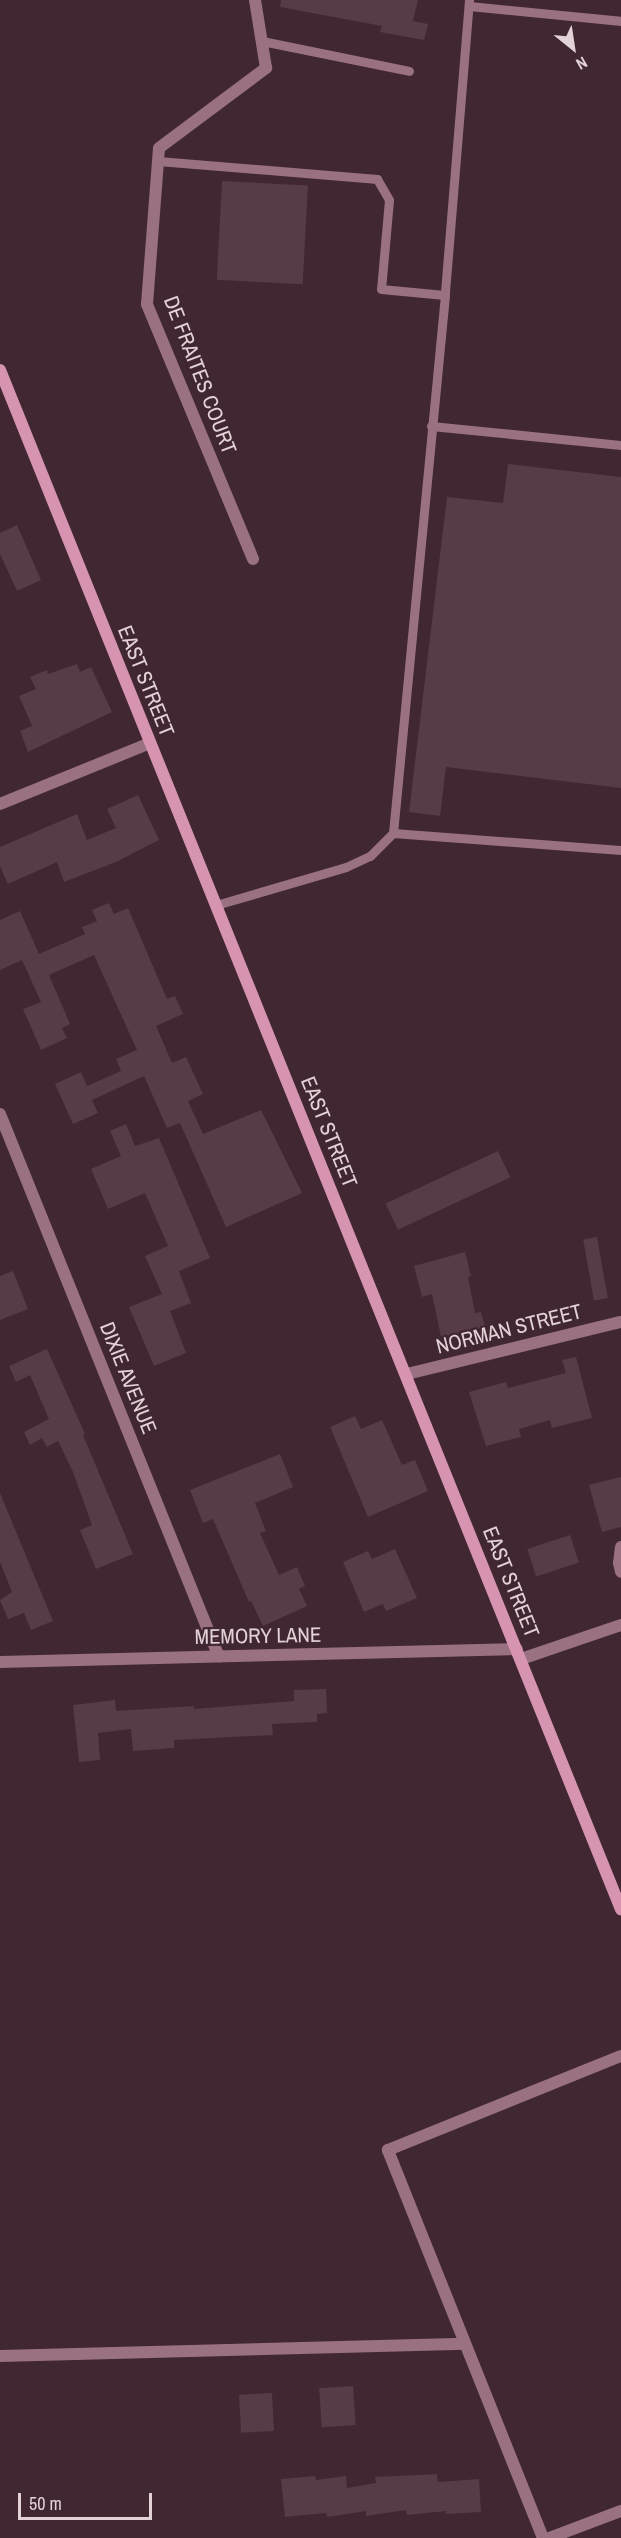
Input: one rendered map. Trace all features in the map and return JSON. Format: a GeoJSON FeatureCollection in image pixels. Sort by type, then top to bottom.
{"type":"FeatureCollection","features":[{"type":"Feature","properties":{"kind":"street","name":"DE FRAITES COURT"},"geometry":{"type":"LineString","coordinates":[[253,559],[147,304],[159,148],[266,68],[255,0]]}},
{"type":"Feature","properties":{"kind":"street","name":"EAST STREET"},"geometry":{"type":"LineString","coordinates":[[0,370],[621,1909]]}},
{"type":"Feature","properties":{"kind":"street"},"geometry":{"type":"LineString","coordinates":[[0,804],[150,743]]}},
{"type":"Feature","properties":{"kind":"street","name":"DIXIE AVENUE"},"geometry":{"type":"LineString","coordinates":[[0,1114],[219,1657]]}},
{"type":"Feature","properties":{"kind":"street","name":"NORMAN STREET"},"geometry":{"type":"LineString","coordinates":[[407,1374],[621,1322]]}},
{"type":"Feature","properties":{"kind":"street"},"geometry":{"type":"LineString","coordinates":[[621,1547],[619,1563],[621,1572]]}},
{"type":"Feature","properties":{"kind":"street","name":"MEMORY LANE"},"geometry":{"type":"LineString","coordinates":[[0,1662],[519,1654],[621,1625]]}},
{"type":"Feature","properties":{"kind":"street"},"geometry":{"type":"LineString","coordinates":[[543,2538],[388,2151],[621,2056]]}},
{"type":"Feature","properties":{"kind":"street"},"geometry":{"type":"LineString","coordinates":[[0,2356],[465,2344]]}},
{"type":"Feature","properties":{"kind":"street"},"geometry":{"type":"LineString","coordinates":[[549,2538],[621,2511]]}},
{"type":"Feature","properties":{"kind":"lane"},"geometry":{"type":"LineString","coordinates":[[216,905],[346,867],[370,856],[393,833],[430,426],[445,295],[469,3],[621,21]]}},
{"type":"Feature","properties":{"kind":"lane"},"geometry":{"type":"LineString","coordinates":[[262,41],[409,71]]}},
{"type":"Feature","properties":{"kind":"lane"},"geometry":{"type":"LineString","coordinates":[[158,161],[377,179],[385,189],[389,200],[381,289],[445,295]]}},
{"type":"Feature","properties":{"kind":"lane"},"geometry":{"type":"LineString","coordinates":[[430,426],[621,445]]}},
{"type":"Feature","properties":{"kind":"lane"},"geometry":{"type":"LineString","coordinates":[[393,833],[621,850]]}},
{"type":"Feature","properties":{"kind":"building"},"geometry":{"type":"Polygon","coordinates":[[[281,0],[418,0],[413,21],[428,24],[424,40],[380,32],[382,26],[280,7],[281,0]]]}},
{"type":"Feature","properties":{"kind":"building"},"geometry":{"type":"Polygon","coordinates":[[[222,181],[308,186],[303,284],[217,280],[222,181]]]}},
{"type":"Feature","properties":{"kind":"building"},"geometry":{"type":"Polygon","coordinates":[[[508,464],[621,477],[621,788],[446,767],[440,816],[409,812],[447,497],[503,503],[508,464]]]}},
{"type":"Feature","properties":{"kind":"building"},"geometry":{"type":"Polygon","coordinates":[[[17,525],[41,580],[17,591],[0,554],[0,533],[17,525]]]}},
{"type":"Feature","properties":{"kind":"building"},"geometry":{"type":"Polygon","coordinates":[[[77,664],[80,672],[91,667],[112,712],[28,752],[20,731],[32,726],[19,696],[36,689],[30,677],[47,670],[48,674],[77,664]]]}},
{"type":"Feature","properties":{"kind":"building"},"geometry":{"type":"Polygon","coordinates":[[[138,795],[159,840],[116,862],[64,882],[57,862],[8,884],[0,866],[0,847],[77,814],[87,840],[116,828],[107,809],[138,795]]]}},
{"type":"Feature","properties":{"kind":"building"},"geometry":{"type":"Polygon","coordinates":[[[109,903],[114,914],[128,908],[167,999],[175,996],[183,1014],[156,1026],[172,1063],[186,1057],[203,1094],[188,1101],[203,1134],[261,1110],[302,1193],[226,1227],[180,1123],[167,1128],[144,1076],[92,1100],[98,1113],[73,1124],[55,1084],[81,1072],[87,1086],[121,1071],[116,1059],[137,1050],[94,955],[49,975],[70,1024],[62,1028],[67,1038],[41,1050],[23,1009],[41,1002],[22,960],[0,970],[0,920],[20,911],[39,954],[85,934],[82,927],[97,921],[92,910],[109,903]]]}},
{"type":"Feature","properties":{"kind":"building"},"geometry":{"type":"Polygon","coordinates":[[[126,1124],[135,1146],[159,1138],[210,1258],[179,1271],[191,1303],[170,1311],[186,1353],[154,1366],[129,1307],[162,1294],[145,1256],[168,1246],[145,1193],[108,1209],[91,1169],[121,1156],[110,1131],[126,1124]]]}},
{"type":"Feature","properties":{"kind":"building"},"geometry":{"type":"Polygon","coordinates":[[[498,1151],[510,1177],[398,1230],[386,1203],[498,1151]]]}},
{"type":"Feature","properties":{"kind":"building"},"geometry":{"type":"Polygon","coordinates":[[[597,1237],[608,1298],[594,1300],[583,1239],[597,1237]]]}},
{"type":"Feature","properties":{"kind":"building"},"geometry":{"type":"Polygon","coordinates":[[[465,1252],[471,1276],[468,1277],[475,1313],[481,1312],[485,1327],[441,1337],[432,1294],[422,1297],[414,1266],[465,1252]]]}},
{"type":"Feature","properties":{"kind":"building"},"geometry":{"type":"Polygon","coordinates":[[[13,1271],[28,1309],[0,1320],[0,1276],[13,1271]]]}},
{"type":"Feature","properties":{"kind":"building"},"geometry":{"type":"Polygon","coordinates":[[[47,1349],[85,1434],[83,1435],[133,1554],[96,1569],[80,1530],[92,1525],[73,1472],[58,1441],[47,1447],[42,1438],[30,1445],[24,1432],[49,1419],[30,1375],[16,1382],[9,1366],[47,1349]]]}},
{"type":"Feature","properties":{"kind":"building"},"geometry":{"type":"Polygon","coordinates":[[[576,1357],[592,1418],[552,1428],[550,1420],[519,1429],[521,1437],[486,1446],[469,1392],[506,1382],[508,1388],[566,1373],[562,1360],[576,1357]]]}},
{"type":"Feature","properties":{"kind":"building"},"geometry":{"type":"Polygon","coordinates":[[[355,1416],[361,1429],[382,1420],[402,1465],[415,1460],[428,1491],[368,1517],[330,1427],[355,1416]]]}},
{"type":"Feature","properties":{"kind":"building"},"geometry":{"type":"Polygon","coordinates":[[[280,1454],[293,1487],[255,1503],[266,1531],[260,1533],[279,1575],[297,1567],[305,1586],[299,1589],[307,1606],[263,1626],[251,1601],[249,1602],[213,1519],[203,1523],[190,1490],[280,1454]]]}},
{"type":"Feature","properties":{"kind":"building"},"geometry":{"type":"Polygon","coordinates":[[[621,1477],[621,1527],[602,1532],[589,1485],[621,1477]]]}},
{"type":"Feature","properties":{"kind":"building"},"geometry":{"type":"Polygon","coordinates":[[[0,1493],[53,1621],[31,1630],[24,1613],[8,1619],[0,1600],[12,1592],[0,1562],[0,1493]]]}},
{"type":"Feature","properties":{"kind":"building"},"geometry":{"type":"Polygon","coordinates":[[[570,1535],[579,1563],[536,1576],[527,1549],[570,1535]]]}},
{"type":"Feature","properties":{"kind":"building"},"geometry":{"type":"Polygon","coordinates":[[[395,1549],[417,1598],[386,1611],[383,1604],[364,1612],[343,1562],[368,1551],[372,1559],[395,1549]]]}},
{"type":"Feature","properties":{"kind":"building"},"geometry":{"type":"Polygon","coordinates":[[[326,1689],[327,1713],[317,1714],[317,1722],[272,1724],[273,1735],[174,1740],[174,1748],[133,1751],[131,1729],[98,1733],[100,1760],[79,1762],[73,1705],[115,1700],[116,1711],[194,1706],[194,1709],[294,1701],[294,1690],[326,1689]]]}},
{"type":"Feature","properties":{"kind":"building"},"geometry":{"type":"Polygon","coordinates":[[[353,2386],[356,2425],[322,2427],[319,2388],[353,2386]]]}},
{"type":"Feature","properties":{"kind":"building"},"geometry":{"type":"Polygon","coordinates":[[[272,2393],[274,2431],[241,2433],[239,2395],[272,2393]]]}},
{"type":"Feature","properties":{"kind":"building"},"geometry":{"type":"Polygon","coordinates":[[[437,2474],[438,2482],[479,2479],[481,2512],[446,2514],[446,2511],[407,2515],[406,2510],[366,2516],[366,2511],[327,2517],[326,2513],[285,2517],[281,2479],[315,2476],[316,2480],[346,2476],[347,2488],[376,2483],[375,2477],[437,2474]]]}}]}
